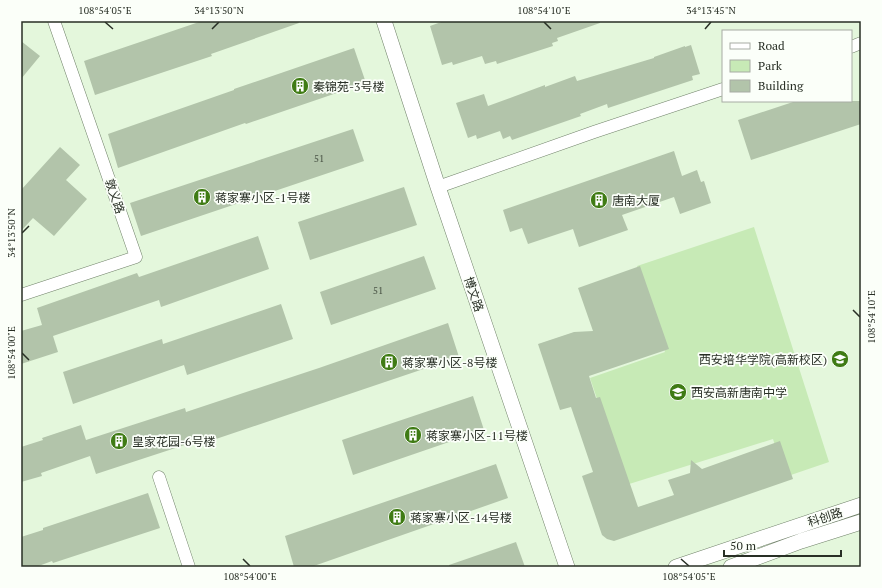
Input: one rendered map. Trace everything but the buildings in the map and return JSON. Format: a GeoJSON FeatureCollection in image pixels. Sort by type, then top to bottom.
{"type":"FeatureCollection","features":[{"type":"Feature","properties":{"kind":"street","name":"敦义路"},"geometry":{"type":"LineString","coordinates":[[21,294],[136,257],[54,21]]}},
{"type":"Feature","properties":{"kind":"street","name":"博文路"},"geometry":{"type":"LineString","coordinates":[[384,21],[438,187],[567,567]]}},
{"type":"Feature","properties":{"kind":"street"},"geometry":{"type":"LineString","coordinates":[[438,187],[594,132],[722,89]]}},
{"type":"Feature","properties":{"kind":"street"},"geometry":{"type":"LineString","coordinates":[[159,477],[189,567]]}},
{"type":"Feature","properties":{"kind":"street","name":"科创路"},"geometry":{"type":"LineString","coordinates":[[676,567],[861,505]]}},
{"type":"Feature","properties":{"kind":"street","name":"科创路"},"geometry":{"type":"LineString","coordinates":[[731,567],[801,541],[861,522]]}},
{"type":"Feature","properties":{"kind":"green space"},"geometry":{"type":"Polygon","coordinates":[[[754,227],[829,462],[785,477],[773,439],[626,485],[590,378],[665,352],[637,266],[754,227]]]}},
{"type":"Feature","properties":{"kind":"place","name":"秦锦苑-3号楼"},"geometry":{"type":"Point","coordinates":[300,86]}},
{"type":"Feature","properties":{"kind":"place","name":"蒋家寨小区-1号楼"},"geometry":{"type":"Point","coordinates":[202,197]}},
{"type":"Feature","properties":{"kind":"place","name":"唐南大厦"},"geometry":{"type":"Point","coordinates":[599,200]}},
{"type":"Feature","properties":{"kind":"place","name":"西安培华学院(高新校区)"},"geometry":{"type":"Point","coordinates":[840,359]}},
{"type":"Feature","properties":{"kind":"place","name":"蒋家寨小区-8号楼"},"geometry":{"type":"Point","coordinates":[389,362]}},
{"type":"Feature","properties":{"kind":"place","name":"西安高新唐南中学"},"geometry":{"type":"Point","coordinates":[678,392]}},
{"type":"Feature","properties":{"kind":"place","name":"蒋家寨小区-11号楼"},"geometry":{"type":"Point","coordinates":[413,435]}},
{"type":"Feature","properties":{"kind":"place","name":"皇家花园-6号楼"},"geometry":{"type":"Point","coordinates":[119,441]}},
{"type":"Feature","properties":{"kind":"place","name":"蒋家寨小区-14号楼"},"geometry":{"type":"Point","coordinates":[397,517]}}]}
